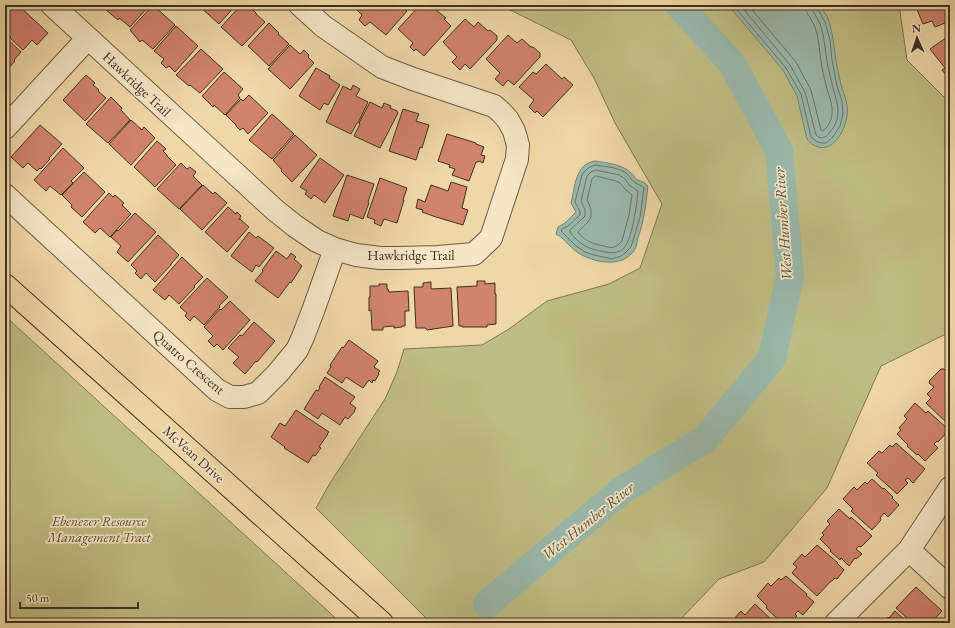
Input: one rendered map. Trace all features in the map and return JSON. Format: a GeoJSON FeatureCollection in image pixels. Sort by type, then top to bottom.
{"type":"FeatureCollection","features":[{"type":"Feature","properties":{"kind":"main road","name":"McVean Drive"},"geometry":{"type":"LineString","coordinates":[[5,286],[382,623]]}},
{"type":"Feature","properties":{"kind":"street","name":"Hawkridge Trail"},"geometry":{"type":"LineString","coordinates":[[52,5],[275,210],[317,241],[335,249],[356,255],[380,258],[438,257],[474,254],[492,238],[517,159],[518,144],[514,131],[508,120],[494,106],[382,67],[323,26],[300,5]]}},
{"type":"Feature","properties":{"kind":"street"},"geometry":{"type":"LineString","coordinates":[[5,128],[88,38]]}},
{"type":"Feature","properties":{"kind":"street","name":"Quatro Crescent"},"geometry":{"type":"LineString","coordinates":[[5,195],[217,390],[230,397],[244,397],[258,393],[278,373],[297,350],[335,249]]}},
{"type":"Feature","properties":{"kind":"street"},"geometry":{"type":"LineString","coordinates":[[836,623],[909,550],[950,488]]}},
{"type":"Feature","properties":{"kind":"street"},"geometry":{"type":"LineString","coordinates":[[909,550],[950,588]]}},
{"type":"Feature","properties":{"kind":"green space"},"geometry":{"type":"Polygon","coordinates":[[[500,5],[899,5],[907,60],[950,103],[950,332],[881,366],[827,488],[764,562],[719,579],[677,623],[431,623],[316,508],[330,483],[385,399],[397,372],[404,349],[482,345],[509,329],[547,301],[609,284],[640,268],[662,204],[615,123],[594,78],[571,40],[500,5]]]}},
{"type":"Feature","properties":{"kind":"green space","name":"Ebenezer Resource Management Tract"},"geometry":{"type":"Polygon","coordinates":[[[5,316],[341,623],[5,623],[5,316]]]}},
{"type":"Feature","properties":{"kind":"water"},"geometry":{"type":"Polygon","coordinates":[[[728,5],[819,5],[829,21],[836,61],[847,108],[844,128],[833,144],[823,148],[812,144],[807,139],[797,96],[783,70],[728,5]]]}},
{"type":"Feature","properties":{"kind":"water"},"geometry":{"type":"Polygon","coordinates":[[[595,161],[614,164],[623,168],[648,186],[646,206],[636,248],[630,255],[617,261],[602,262],[588,258],[578,253],[556,234],[558,227],[565,223],[576,212],[571,203],[575,183],[580,171],[588,163],[595,161]]]}},
{"type":"Feature","properties":{"kind":"building"},"geometry":{"type":"Polygon","coordinates":[[[14,5],[18,5],[48,33],[37,45],[32,40],[23,50],[5,32],[5,15],[14,5]]]}},
{"type":"Feature","properties":{"kind":"building"},"geometry":{"type":"Polygon","coordinates":[[[109,5],[150,5],[130,27],[119,18],[118,20],[105,9],[109,5]]]}},
{"type":"Feature","properties":{"kind":"building"},"geometry":{"type":"Polygon","coordinates":[[[153,5],[175,25],[153,49],[142,40],[140,42],[130,30],[153,5]]]}},
{"type":"Feature","properties":{"kind":"building"},"geometry":{"type":"Polygon","coordinates":[[[198,5],[236,5],[219,24],[198,5]]]}},
{"type":"Feature","properties":{"kind":"building"},"geometry":{"type":"Polygon","coordinates":[[[241,5],[251,5],[256,14],[265,22],[242,46],[221,27],[241,5]]]}},
{"type":"Feature","properties":{"kind":"building"},"geometry":{"type":"Polygon","coordinates":[[[362,5],[401,5],[407,11],[386,35],[370,22],[365,26],[359,20],[362,15],[357,10],[362,5]]]}},
{"type":"Feature","properties":{"kind":"building"},"geometry":{"type":"Polygon","coordinates":[[[420,5],[430,5],[446,18],[444,19],[451,26],[424,56],[416,49],[414,51],[410,47],[413,43],[398,29],[420,5]]]}},
{"type":"Feature","properties":{"kind":"building"},"geometry":{"type":"Polygon","coordinates":[[[915,5],[950,5],[950,21],[935,27],[932,21],[923,24],[915,5]]]}},
{"type":"Feature","properties":{"kind":"building"},"geometry":{"type":"Polygon","coordinates":[[[465,19],[474,27],[478,22],[488,31],[490,30],[497,36],[497,40],[470,69],[465,64],[460,70],[452,62],[457,57],[443,42],[465,19]]]}},
{"type":"Feature","properties":{"kind":"building"},"geometry":{"type":"Polygon","coordinates":[[[269,23],[289,44],[269,66],[248,46],[269,23]]]}},
{"type":"Feature","properties":{"kind":"building"},"geometry":{"type":"Polygon","coordinates":[[[176,26],[198,46],[175,72],[169,66],[166,68],[161,63],[164,59],[154,51],[176,26]]]}},
{"type":"Feature","properties":{"kind":"building"},"geometry":{"type":"Polygon","coordinates":[[[508,35],[517,43],[522,39],[540,53],[540,57],[514,85],[508,80],[503,86],[495,79],[500,73],[486,59],[508,35]]]}},
{"type":"Feature","properties":{"kind":"building"},"geometry":{"type":"Polygon","coordinates":[[[950,35],[950,80],[942,70],[945,68],[930,49],[950,35]]]}},
{"type":"Feature","properties":{"kind":"building"},"geometry":{"type":"Polygon","coordinates":[[[5,37],[21,52],[5,72],[5,37]]]}},
{"type":"Feature","properties":{"kind":"building"},"geometry":{"type":"Polygon","coordinates":[[[290,45],[300,54],[304,50],[314,63],[290,89],[268,69],[290,45]]]}},
{"type":"Feature","properties":{"kind":"building"},"geometry":{"type":"Polygon","coordinates":[[[201,49],[223,69],[200,93],[176,75],[201,49]]]}},
{"type":"Feature","properties":{"kind":"building"},"geometry":{"type":"Polygon","coordinates":[[[546,64],[562,79],[564,77],[573,85],[543,117],[537,111],[535,113],[529,107],[534,100],[519,87],[533,72],[536,74],[546,64]]]}},
{"type":"Feature","properties":{"kind":"building"},"geometry":{"type":"Polygon","coordinates":[[[316,68],[330,76],[329,78],[340,85],[328,105],[324,103],[320,110],[299,96],[316,68]]]}},
{"type":"Feature","properties":{"kind":"building"},"geometry":{"type":"Polygon","coordinates":[[[224,72],[243,89],[238,95],[240,98],[225,115],[214,105],[213,107],[202,96],[224,72]]]}},
{"type":"Feature","properties":{"kind":"building"},"geometry":{"type":"Polygon","coordinates":[[[86,75],[95,83],[93,85],[106,98],[85,121],[63,100],[86,75]]]}},
{"type":"Feature","properties":{"kind":"building"},"geometry":{"type":"Polygon","coordinates":[[[353,85],[360,89],[356,96],[368,102],[351,134],[326,122],[343,86],[351,90],[353,85]]]}},
{"type":"Feature","properties":{"kind":"building"},"geometry":{"type":"Polygon","coordinates":[[[249,95],[268,113],[248,134],[243,128],[240,130],[226,115],[241,99],[243,101],[249,95]]]}},
{"type":"Feature","properties":{"kind":"building"},"geometry":{"type":"Polygon","coordinates":[[[111,97],[122,108],[121,110],[130,120],[108,143],[86,124],[111,97]]]}},
{"type":"Feature","properties":{"kind":"building"},"geometry":{"type":"Polygon","coordinates":[[[370,102],[382,108],[384,103],[391,106],[390,108],[398,113],[380,148],[354,136],[370,102]]]}},
{"type":"Feature","properties":{"kind":"building"},"geometry":{"type":"Polygon","coordinates":[[[403,109],[419,114],[416,121],[429,125],[422,148],[420,147],[416,160],[389,151],[403,109]]]}},
{"type":"Feature","properties":{"kind":"building"},"geometry":{"type":"Polygon","coordinates":[[[272,114],[294,134],[272,159],[249,140],[272,114]]]}},
{"type":"Feature","properties":{"kind":"building"},"geometry":{"type":"Polygon","coordinates":[[[131,120],[142,130],[144,127],[155,138],[131,165],[109,144],[131,120]]]}},
{"type":"Feature","properties":{"kind":"building"},"geometry":{"type":"Polygon","coordinates":[[[40,125],[62,144],[41,169],[40,168],[37,171],[28,163],[23,168],[11,157],[40,125]]]}},
{"type":"Feature","properties":{"kind":"building"},"geometry":{"type":"Polygon","coordinates":[[[447,134],[484,147],[481,155],[485,156],[483,163],[479,161],[476,162],[469,181],[452,175],[455,169],[449,167],[450,165],[438,161],[447,134]]]}},
{"type":"Feature","properties":{"kind":"building"},"geometry":{"type":"Polygon","coordinates":[[[295,135],[317,155],[292,182],[273,160],[295,135]]]}},
{"type":"Feature","properties":{"kind":"building"},"geometry":{"type":"Polygon","coordinates":[[[157,141],[166,149],[163,151],[176,165],[155,187],[134,167],[157,141]]]}},
{"type":"Feature","properties":{"kind":"building"},"geometry":{"type":"Polygon","coordinates":[[[63,148],[84,168],[71,181],[73,183],[61,195],[50,186],[46,191],[34,180],[63,148]]]}},
{"type":"Feature","properties":{"kind":"building"},"geometry":{"type":"Polygon","coordinates":[[[320,158],[344,175],[325,203],[314,195],[311,199],[305,194],[307,191],[300,187],[320,158]]]}},
{"type":"Feature","properties":{"kind":"building"},"geometry":{"type":"Polygon","coordinates":[[[181,163],[187,169],[190,167],[196,172],[193,176],[202,185],[179,209],[157,189],[181,163]]]}},
{"type":"Feature","properties":{"kind":"building"},"geometry":{"type":"Polygon","coordinates":[[[84,172],[105,192],[82,217],[71,207],[72,205],[62,195],[84,172]]]}},
{"type":"Feature","properties":{"kind":"building"},"geometry":{"type":"Polygon","coordinates":[[[347,175],[374,184],[363,219],[350,214],[348,221],[333,216],[347,175]]]}},
{"type":"Feature","properties":{"kind":"building"},"geometry":{"type":"Polygon","coordinates":[[[380,178],[407,188],[397,223],[384,219],[381,226],[374,223],[375,220],[367,217],[380,178]]]}},
{"type":"Feature","properties":{"kind":"building"},"geometry":{"type":"Polygon","coordinates":[[[451,182],[467,187],[462,208],[468,210],[463,225],[422,212],[423,210],[416,208],[418,199],[425,202],[431,185],[448,191],[451,182]]]}},
{"type":"Feature","properties":{"kind":"building"},"geometry":{"type":"Polygon","coordinates":[[[203,185],[213,194],[215,192],[227,203],[202,230],[180,209],[203,185]]]}},
{"type":"Feature","properties":{"kind":"building"},"geometry":{"type":"Polygon","coordinates":[[[109,193],[113,197],[115,195],[124,203],[122,205],[131,214],[110,237],[100,228],[95,233],[83,222],[109,193]]]}},
{"type":"Feature","properties":{"kind":"building"},"geometry":{"type":"Polygon","coordinates":[[[228,207],[236,214],[237,212],[241,216],[239,220],[240,219],[249,227],[227,252],[205,232],[228,207]]]}},
{"type":"Feature","properties":{"kind":"building"},"geometry":{"type":"Polygon","coordinates":[[[135,213],[156,232],[128,262],[117,252],[121,246],[111,237],[135,213]]]}},
{"type":"Feature","properties":{"kind":"building"},"geometry":{"type":"Polygon","coordinates":[[[249,232],[256,238],[258,236],[274,248],[259,267],[256,265],[252,272],[231,256],[249,232]]]}},
{"type":"Feature","properties":{"kind":"building"},"geometry":{"type":"Polygon","coordinates":[[[158,235],[179,255],[155,282],[146,273],[141,279],[135,273],[137,271],[131,265],[158,235]]]}},
{"type":"Feature","properties":{"kind":"building"},"geometry":{"type":"Polygon","coordinates":[[[276,251],[287,259],[291,253],[296,257],[294,259],[302,266],[291,283],[290,282],[278,298],[255,281],[276,251]]]}},
{"type":"Feature","properties":{"kind":"building"},"geometry":{"type":"Polygon","coordinates":[[[182,257],[203,277],[179,304],[169,295],[165,300],[153,290],[182,257]]]}},
{"type":"Feature","properties":{"kind":"building"},"geometry":{"type":"Polygon","coordinates":[[[207,278],[228,297],[204,325],[194,316],[190,321],[185,316],[187,313],[180,307],[207,278]]]}},
{"type":"Feature","properties":{"kind":"building"},"geometry":{"type":"Polygon","coordinates":[[[477,281],[485,281],[485,284],[495,283],[496,324],[487,325],[487,327],[459,326],[457,287],[477,286],[477,281]]]}},
{"type":"Feature","properties":{"kind":"building"},"geometry":{"type":"Polygon","coordinates":[[[431,282],[431,289],[451,288],[453,326],[427,330],[425,328],[416,328],[414,287],[423,287],[423,283],[431,282]]]}},
{"type":"Feature","properties":{"kind":"building"},"geometry":{"type":"Polygon","coordinates":[[[379,284],[387,284],[387,289],[389,292],[408,291],[409,311],[405,311],[405,326],[394,328],[394,326],[383,327],[383,330],[372,330],[371,310],[369,311],[370,286],[379,286],[379,284]]]}},
{"type":"Feature","properties":{"kind":"building"},"geometry":{"type":"Polygon","coordinates":[[[230,301],[250,320],[223,350],[217,344],[214,347],[208,341],[213,336],[204,327],[220,309],[221,310],[230,301]]]}},
{"type":"Feature","properties":{"kind":"building"},"geometry":{"type":"Polygon","coordinates":[[[254,322],[275,341],[245,374],[233,363],[239,357],[228,348],[240,335],[242,336],[254,322]]]}},
{"type":"Feature","properties":{"kind":"building"},"geometry":{"type":"Polygon","coordinates":[[[349,340],[378,361],[374,367],[380,371],[378,373],[379,374],[375,381],[373,380],[372,383],[369,380],[363,388],[346,377],[342,383],[327,373],[331,367],[330,365],[342,347],[343,348],[349,340]]]}},
{"type":"Feature","properties":{"kind":"building"},"geometry":{"type":"Polygon","coordinates":[[[941,369],[944,369],[950,374],[950,426],[926,403],[931,398],[927,394],[934,387],[929,383],[930,380],[941,369]]]}},
{"type":"Feature","properties":{"kind":"building"},"geometry":{"type":"Polygon","coordinates":[[[325,377],[355,397],[350,403],[356,408],[355,411],[348,419],[345,417],[340,425],[322,413],[318,419],[304,409],[316,390],[318,391],[320,388],[319,387],[325,377]]]}},
{"type":"Feature","properties":{"kind":"building"},"geometry":{"type":"Polygon","coordinates":[[[915,403],[926,413],[928,411],[949,430],[938,442],[937,441],[934,444],[938,448],[925,461],[907,446],[908,445],[897,434],[901,430],[899,428],[907,419],[904,416],[915,403]]]}},
{"type":"Feature","properties":{"kind":"building"},"geometry":{"type":"Polygon","coordinates":[[[296,410],[329,432],[319,447],[321,448],[315,456],[313,455],[308,463],[284,448],[285,447],[271,437],[280,423],[285,426],[296,410]]]}},
{"type":"Feature","properties":{"kind":"building"},"geometry":{"type":"Polygon","coordinates":[[[896,443],[925,469],[913,483],[908,478],[905,480],[908,483],[897,494],[876,475],[878,473],[867,463],[879,451],[882,453],[890,445],[892,447],[896,443]]]}},
{"type":"Feature","properties":{"kind":"building"},"geometry":{"type":"Polygon","coordinates":[[[872,479],[883,489],[884,488],[899,505],[888,517],[884,513],[880,518],[881,520],[872,530],[851,511],[853,509],[843,499],[854,487],[857,490],[865,482],[867,484],[872,479]]]}},
{"type":"Feature","properties":{"kind":"building"},"geometry":{"type":"Polygon","coordinates":[[[839,509],[850,519],[851,517],[872,536],[861,547],[859,546],[856,549],[862,554],[856,559],[855,558],[849,566],[841,558],[840,560],[830,551],[831,550],[820,539],[824,535],[822,533],[830,524],[827,521],[839,509]]]}},
{"type":"Feature","properties":{"kind":"building"},"geometry":{"type":"Polygon","coordinates":[[[817,545],[844,570],[837,579],[835,578],[831,581],[817,596],[792,573],[797,567],[793,564],[802,554],[805,557],[817,545]]]}},
{"type":"Feature","properties":{"kind":"building"},"geometry":{"type":"Polygon","coordinates":[[[786,576],[814,602],[803,615],[798,611],[795,614],[797,616],[790,623],[782,623],[766,608],[767,606],[757,596],[768,583],[771,586],[779,578],[781,580],[786,576]]]}},
{"type":"Feature","properties":{"kind":"building"},"geometry":{"type":"Polygon","coordinates":[[[916,587],[942,611],[931,623],[914,623],[896,608],[916,587]]]}},
{"type":"Feature","properties":{"kind":"building"},"geometry":{"type":"Polygon","coordinates":[[[755,604],[775,623],[735,623],[733,620],[741,611],[745,615],[755,604]]]}},
{"type":"Feature","properties":{"kind":"building"},"geometry":{"type":"Polygon","coordinates":[[[895,611],[908,623],[883,623],[895,611]]]}},
{"type":"Feature","properties":{"kind":"waterway","name":"West Humber River"},"geometry":{"type":"LineString","coordinates":[[487,604],[622,490],[705,439],[772,358],[790,276],[779,151],[733,65],[679,5]]}}]}
